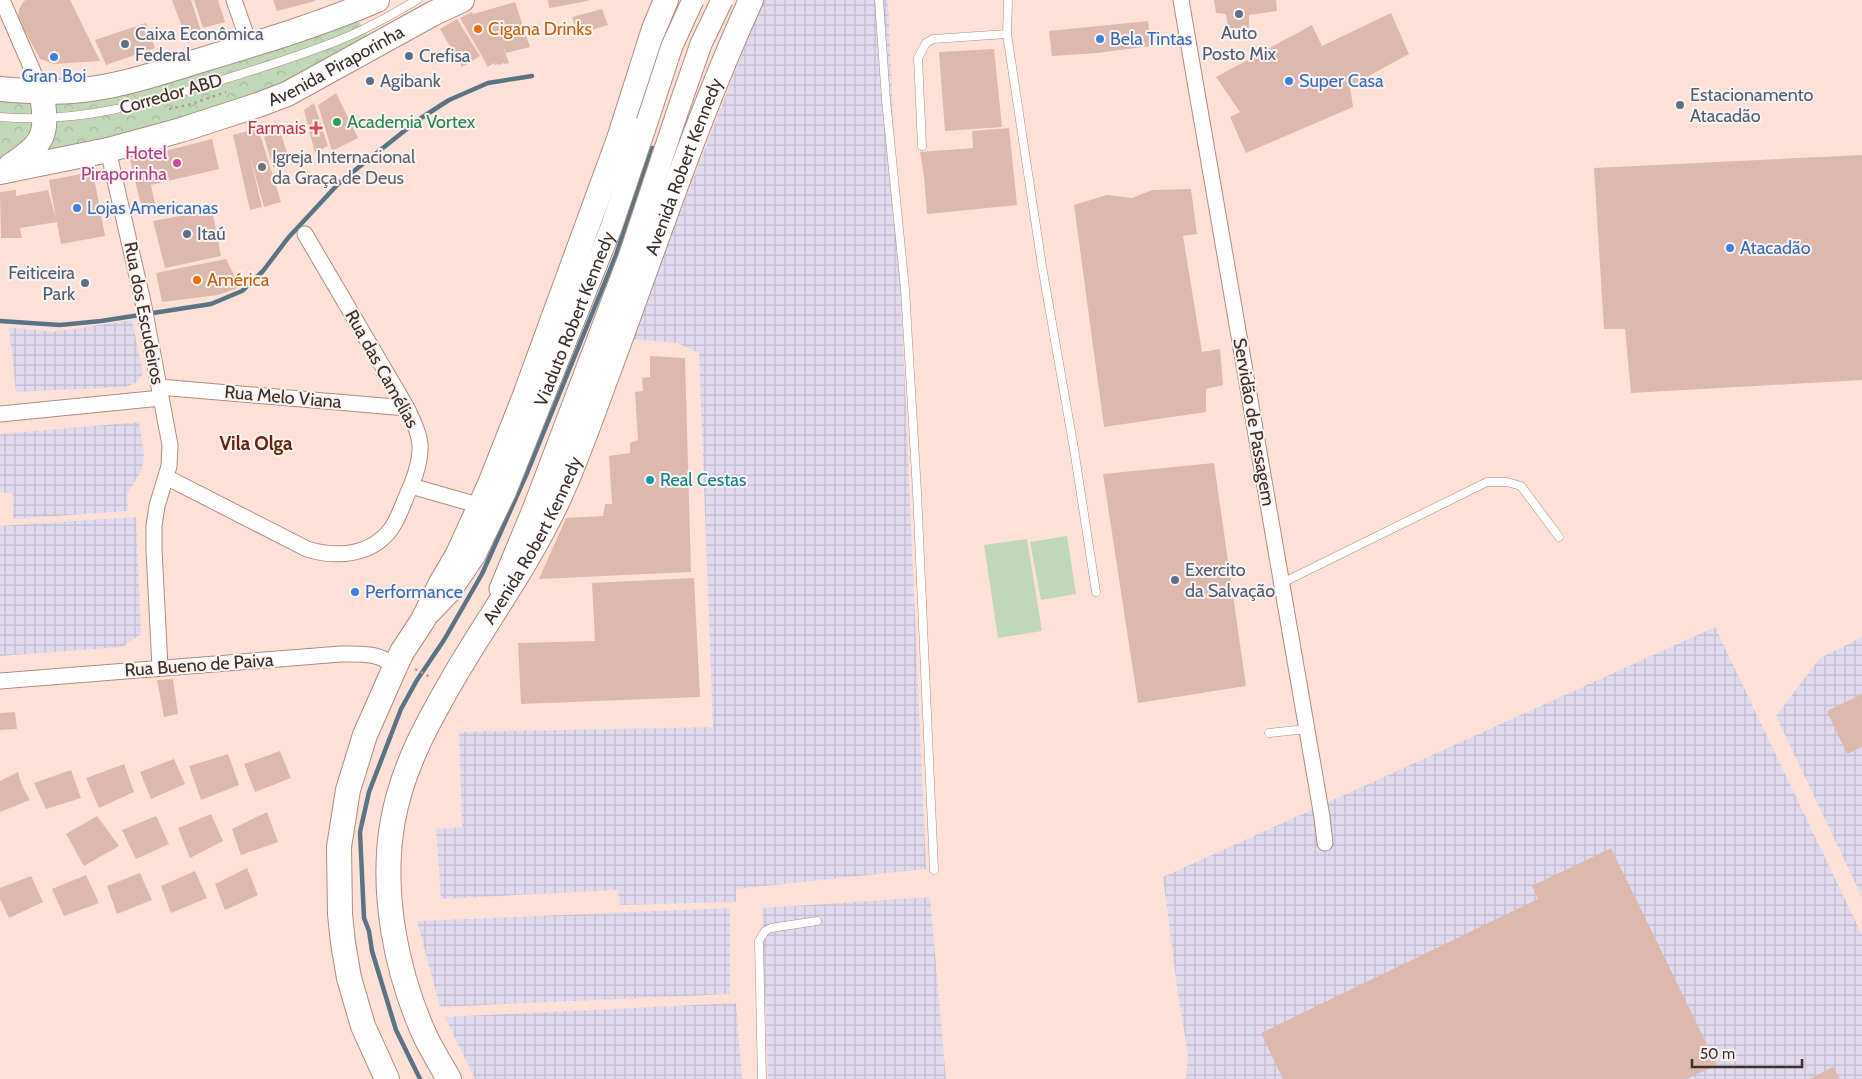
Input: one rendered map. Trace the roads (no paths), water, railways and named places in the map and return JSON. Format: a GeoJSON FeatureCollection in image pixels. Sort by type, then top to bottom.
{"type":"FeatureCollection","features":[{"type":"Feature","properties":{"kind":"main road"},"geometry":{"type":"LineString","coordinates":[[0,89],[42,92],[105,87],[250,46],[377,0]]}},
{"type":"Feature","properties":{"kind":"main road","name":"Avenida Piraporinha"},"geometry":{"type":"LineString","coordinates":[[1,172],[108,150],[224,118],[288,94],[434,13],[462,0]]}},
{"type":"Feature","properties":{"kind":"main road","name":"Viaduto Robert Kennedy"},"geometry":{"type":"LineString","coordinates":[[423,620],[450,592],[475,555],[501,502],[611,228],[672,46],[693,0]]}},
{"type":"Feature","properties":{"kind":"main road","name":"Viaduto Robert Kennedy"},"geometry":{"type":"LineString","coordinates":[[486,623],[554,454],[629,257],[685,86],[701,44],[722,0]]}},
{"type":"Feature","properties":{"kind":"main road","name":"Avenida Robert Kennedy"},"geometry":{"type":"LineString","coordinates":[[448,1079],[426,1037],[405,984],[391,917],[389,854],[393,820],[403,781],[416,745],[434,711],[486,623],[514,582],[543,532],[561,494],[626,324],[681,171],[725,59],[751,0]]}},
{"type":"Feature","properties":{"kind":"main road"},"geometry":{"type":"LineString","coordinates":[[387,1079],[363,1026],[349,978],[340,914],[339,854],[344,809],[353,772],[365,735],[405,668],[402,652],[423,620],[481,506],[524,398],[619,139],[663,2]]}},
{"type":"Feature","properties":{"kind":"main road"},"geometry":{"type":"LineString","coordinates":[[654,29],[677,26],[694,29],[713,41],[720,48],[725,59]]}},
{"type":"Feature","properties":{"kind":"main road"},"geometry":{"type":"LineString","coordinates":[[1,172],[35,148],[42,138],[45,119],[42,92]]}},
{"type":"Feature","properties":{"kind":"street"},"geometry":{"type":"LineString","coordinates":[[2,0],[42,92]]}},
{"type":"Feature","properties":{"kind":"street"},"geometry":{"type":"LineString","coordinates":[[234,0],[250,46]]}},
{"type":"Feature","properties":{"kind":"street","name":"Servidão de Passagem"},"geometry":{"type":"LineString","coordinates":[[1181,0],[1307,729],[1325,844]]}},
{"type":"Feature","properties":{"kind":"street","name":"Rua dos Escudeiros"},"geometry":{"type":"LineString","coordinates":[[108,150],[144,302],[170,445],[166,478],[157,506],[154,526],[160,667]]}},
{"type":"Feature","properties":{"kind":"street","name":"Rua das Camélias"},"geometry":{"type":"LineString","coordinates":[[166,478],[307,548],[328,554],[347,554],[364,550],[384,537],[396,522],[411,486],[419,457],[420,443],[417,430],[407,408],[305,234]]}},
{"type":"Feature","properties":{"kind":"street","name":"Rua Melo Viana"},"geometry":{"type":"LineString","coordinates":[[0,414],[160,393],[407,408]]}},
{"type":"Feature","properties":{"kind":"street"},"geometry":{"type":"LineString","coordinates":[[411,486],[481,506]]}},
{"type":"Feature","properties":{"kind":"street","name":"Rua Bueno de Paiva"},"geometry":{"type":"LineString","coordinates":[[0,681],[160,667],[355,654],[378,656],[405,668]]}},
{"type":"Feature","properties":{"kind":"lane","name":"Corredor ABD"},"geometry":{"type":"LineString","coordinates":[[0,117],[45,119],[103,113],[138,106],[338,41],[418,0]]}},
{"type":"Feature","properties":{"kind":"lane"},"geometry":{"type":"LineString","coordinates":[[879,0],[886,100],[905,298],[917,492],[934,870]]}},
{"type":"Feature","properties":{"kind":"lane"},"geometry":{"type":"LineString","coordinates":[[1008,0],[1007,34],[1042,266],[1096,592]]}},
{"type":"Feature","properties":{"kind":"lane"},"geometry":{"type":"LineString","coordinates":[[922,146],[918,58],[926,43],[933,39],[1007,34]]}},
{"type":"Feature","properties":{"kind":"lane"},"geometry":{"type":"LineString","coordinates":[[1282,584],[1487,482],[1507,482],[1521,486],[1559,536]]}},
{"type":"Feature","properties":{"kind":"lane"},"geometry":{"type":"LineString","coordinates":[[1269,734],[1307,729]]}},
{"type":"Feature","properties":{"kind":"lane"},"geometry":{"type":"LineString","coordinates":[[762,1079],[759,942],[765,931],[771,928],[817,922]]}},
{"type":"Feature","properties":{"kind":"waterway"},"geometry":{"type":"LineString","coordinates":[[0,321],[60,325],[101,321],[211,304],[242,291],[263,271],[288,238],[339,183],[418,120],[449,100],[488,83],[532,76]]}},
{"type":"Feature","properties":{"kind":"waterway"},"geometry":{"type":"LineString","coordinates":[[420,1079],[396,1030],[364,918],[360,832],[369,792],[401,709],[482,574],[527,473],[616,255],[652,148]]}},
{"type":"Feature","properties":{"kind":"place","name":"Auto Posto Mix"},"geometry":{"type":"Point","coordinates":[1239,14]}},
{"type":"Feature","properties":{"kind":"place","name":"Cigana Drinks"},"geometry":{"type":"Point","coordinates":[478,29]}},
{"type":"Feature","properties":{"kind":"place","name":"Bela Tintas"},"geometry":{"type":"Point","coordinates":[1100,39]}},
{"type":"Feature","properties":{"kind":"place","name":"Caixa Econômica Federal"},"geometry":{"type":"Point","coordinates":[125,44]}},
{"type":"Feature","properties":{"kind":"place","name":"Crefisa"},"geometry":{"type":"Point","coordinates":[409,56]}},
{"type":"Feature","properties":{"kind":"place","name":"Gran Boi"},"geometry":{"type":"Point","coordinates":[54,57]}},
{"type":"Feature","properties":{"kind":"place","name":"Agibank"},"geometry":{"type":"Point","coordinates":[370,81]}},
{"type":"Feature","properties":{"kind":"place","name":"Super Casa"},"geometry":{"type":"Point","coordinates":[1289,81]}},
{"type":"Feature","properties":{"kind":"place","name":"Estacionamento Atacadão"},"geometry":{"type":"Point","coordinates":[1680,105]}},
{"type":"Feature","properties":{"kind":"place","name":"Academia Vortex"},"geometry":{"type":"Point","coordinates":[337,122]}},
{"type":"Feature","properties":{"kind":"place","name":"Farmais"},"geometry":{"type":"Point","coordinates":[316,128]}},
{"type":"Feature","properties":{"kind":"place","name":"Hotel Piraporinha"},"geometry":{"type":"Point","coordinates":[177,163]}},
{"type":"Feature","properties":{"kind":"place","name":"Igreja Internacional da Graça de Deus"},"geometry":{"type":"Point","coordinates":[262,167]}},
{"type":"Feature","properties":{"kind":"place","name":"Lojas Americanas"},"geometry":{"type":"Point","coordinates":[77,208]}},
{"type":"Feature","properties":{"kind":"place","name":"Itaú"},"geometry":{"type":"Point","coordinates":[187,234]}},
{"type":"Feature","properties":{"kind":"place","name":"Atacadão"},"geometry":{"type":"Point","coordinates":[1730,248]}},
{"type":"Feature","properties":{"kind":"place","name":"América"},"geometry":{"type":"Point","coordinates":[197,280]}},
{"type":"Feature","properties":{"kind":"place","name":"Feiticeira Park"},"geometry":{"type":"Point","coordinates":[85,283]}},
{"type":"Feature","properties":{"kind":"place","name":"Real Cestas"},"geometry":{"type":"Point","coordinates":[650,480]}},
{"type":"Feature","properties":{"kind":"place","name":"Exercito da Salvação"},"geometry":{"type":"Point","coordinates":[1175,580]}},
{"type":"Feature","properties":{"kind":"place","name":"Performance"},"geometry":{"type":"Point","coordinates":[355,592]}},
{"type":"Feature","properties":{"kind":"district","name":"Vila Olga"},"geometry":{"type":"Point","coordinates":[256,443]}}]}
